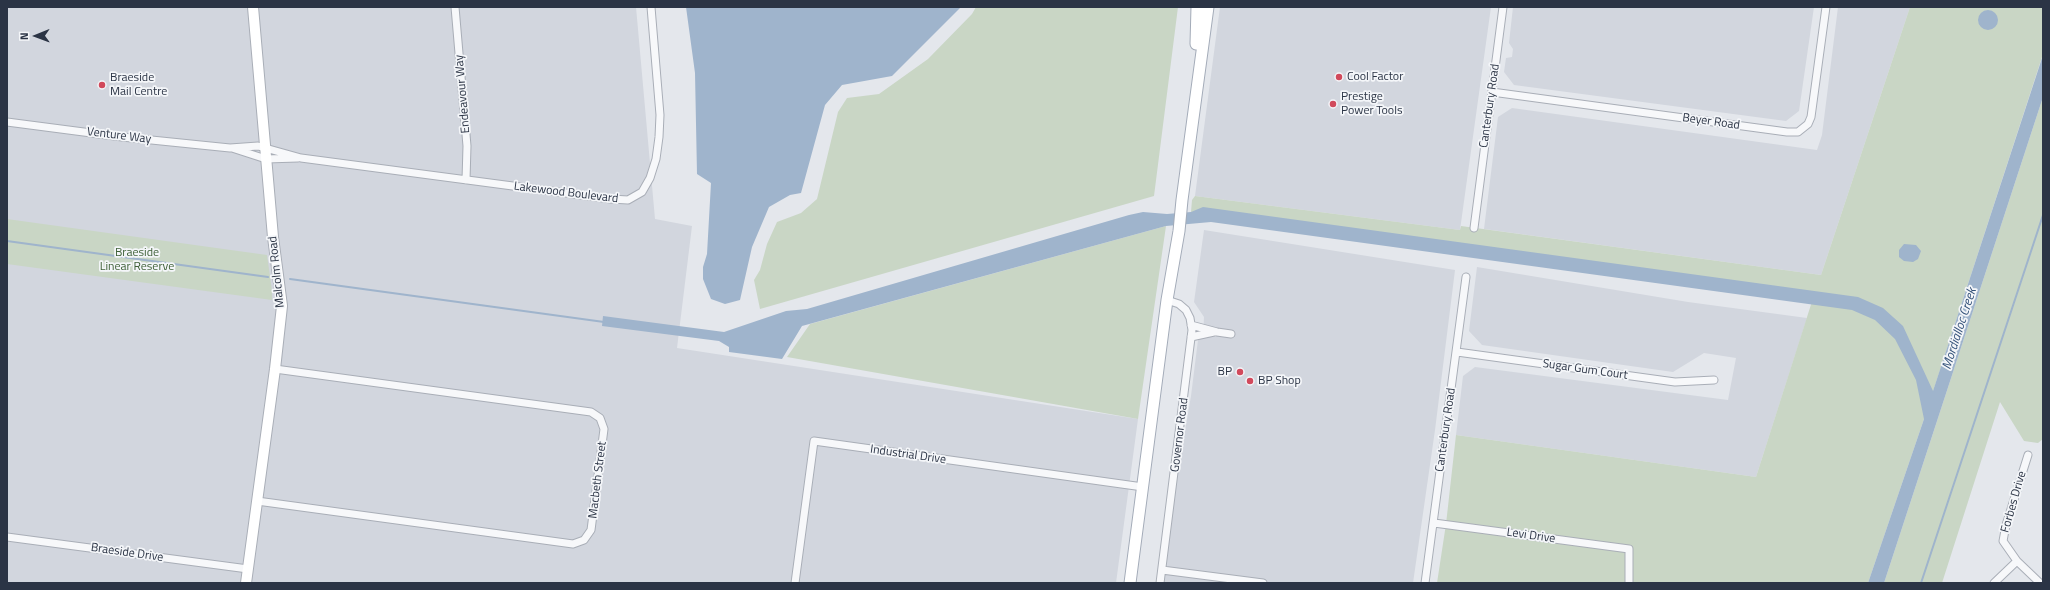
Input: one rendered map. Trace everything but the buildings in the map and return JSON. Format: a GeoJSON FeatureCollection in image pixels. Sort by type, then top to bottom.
{"type":"FeatureCollection","features":[{"type":"Feature","properties":{"kind":"main road"},"geometry":{"type":"LineString","coordinates":[[1195,100],[1198,7]]}},
{"type":"Feature","properties":{"kind":"main road"},"geometry":{"type":"LineString","coordinates":[[1130,583],[1167,300],[1179,231],[1208,7]]}},
{"type":"Feature","properties":{"kind":"street","name":"Malcolm Road"},"geometry":{"type":"LineString","coordinates":[[246,583],[281,317],[281,296],[275,258],[253,7]]}},
{"type":"Feature","properties":{"kind":"street","name":"Endeavour Way"},"geometry":{"type":"LineString","coordinates":[[455,7],[467,146],[466,180]]}},
{"type":"Feature","properties":{"kind":"street","name":"Lakewood Boulevard"},"geometry":{"type":"LineString","coordinates":[[266,159],[301,158],[628,200],[642,192],[650,178],[656,159],[659,137],[660,115],[651,7]]}},
{"type":"Feature","properties":{"kind":"street","name":"Canterbury Road"},"geometry":{"type":"LineString","coordinates":[[1474,228],[1503,7]]}},
{"type":"Feature","properties":{"kind":"street","name":"Beyer Road"},"geometry":{"type":"LineString","coordinates":[[1492,92],[1787,132],[1798,132],[1808,124],[1811,117],[1826,7]]}},
{"type":"Feature","properties":{"kind":"street","name":"Venture Way"},"geometry":{"type":"LineString","coordinates":[[7,122],[122,137],[230,148],[266,159]]}},
{"type":"Feature","properties":{"kind":"street","name":"Venture Way"},"geometry":{"type":"LineString","coordinates":[[230,148],[251,145],[265,147]]}},
{"type":"Feature","properties":{"kind":"street","name":"Lakewood Boulevard"},"geometry":{"type":"LineString","coordinates":[[265,147],[301,158]]}},
{"type":"Feature","properties":{"kind":"street","name":"Canterbury Road"},"geometry":{"type":"LineString","coordinates":[[1425,583],[1466,276]]}},
{"type":"Feature","properties":{"kind":"street","name":"Governor Road"},"geometry":{"type":"LineString","coordinates":[[1160,583],[1192,336],[1191,325],[1186,310],[1179,304],[1167,300]]}},
{"type":"Feature","properties":{"kind":"street"},"geometry":{"type":"LineString","coordinates":[[1191,325],[1231,334]]}},
{"type":"Feature","properties":{"kind":"street"},"geometry":{"type":"LineString","coordinates":[[1192,336],[1217,332]]}},
{"type":"Feature","properties":{"kind":"street","name":"Sugar Gum Court"},"geometry":{"type":"LineString","coordinates":[[1456,352],[1676,382],[1714,380]]}},
{"type":"Feature","properties":{"kind":"street","name":"Macbeth Street"},"geometry":{"type":"LineString","coordinates":[[257,501],[573,544],[584,540],[591,530],[604,429],[600,418],[591,412],[275,369]]}},
{"type":"Feature","properties":{"kind":"street","name":"Industrial Drive"},"geometry":{"type":"LineString","coordinates":[[795,583],[814,442],[1143,487]]}},
{"type":"Feature","properties":{"kind":"street","name":"Forbes Drive"},"geometry":{"type":"LineString","coordinates":[[2028,455],[2004,533],[2003,541],[2017,561],[2040,583]]}},
{"type":"Feature","properties":{"kind":"street","name":"Levi Drive"},"geometry":{"type":"LineString","coordinates":[[1434,522],[1629,549],[1629,583]]}},
{"type":"Feature","properties":{"kind":"street","name":"Braeside Drive"},"geometry":{"type":"LineString","coordinates":[[7,537],[248,569]]}},
{"type":"Feature","properties":{"kind":"street"},"geometry":{"type":"LineString","coordinates":[[1994,583],[2017,561]]}},
{"type":"Feature","properties":{"kind":"street"},"geometry":{"type":"LineString","coordinates":[[1162,570],[1263,583]]}},
{"type":"Feature","properties":{"kind":"shaded area"},"geometry":{"type":"Polygon","coordinates":[[[7,7],[636,7],[655,219],[692,226],[677,348],[1138,419],[1116,583],[7,583],[7,7]]]}},
{"type":"Feature","properties":{"kind":"shaded area"},"geometry":{"type":"Polygon","coordinates":[[[1220,7],[1491,7],[1460,230],[1195,196],[1220,7]]]}},
{"type":"Feature","properties":{"kind":"shaded area"},"geometry":{"type":"Polygon","coordinates":[[[1513,7],[1814,7],[1799,111],[1786,121],[1514,85],[1504,72],[1506,58],[1512,57],[1513,49],[1509,43],[1513,7]]]}},
{"type":"Feature","properties":{"kind":"shaded area"},"geometry":{"type":"Polygon","coordinates":[[[1838,7],[1910,7],[1821,275],[1484,229],[1498,117],[1512,108],[1817,150],[1822,135],[1838,7]]]}},
{"type":"Feature","properties":{"kind":"shaded area"},"geometry":{"type":"Polygon","coordinates":[[[1204,230],[1455,270],[1435,430],[1413,583],[1159,583],[1191,396],[1198,340],[1203,337],[1204,317],[1194,302],[1204,230]]]}},
{"type":"Feature","properties":{"kind":"shaded area"},"geometry":{"type":"Polygon","coordinates":[[[1477,267],[1688,302],[1807,318],[1756,477],[1456,435],[1463,376],[1475,367],[1728,400],[1736,358],[1704,353],[1673,372],[1482,345],[1469,331],[1477,267]]]}},
{"type":"Feature","properties":{"kind":"green space"},"geometry":{"type":"Polygon","coordinates":[[[976,7],[1178,7],[1154,196],[760,309],[754,280],[760,270],[767,244],[777,222],[801,213],[817,199],[838,112],[847,98],[879,94],[928,59],[972,14],[976,7]]]}},
{"type":"Feature","properties":{"kind":"green space"},"geometry":{"type":"Polygon","coordinates":[[[1910,7],[2043,7],[2043,54],[1924,419],[1868,583],[1437,583],[1446,524],[1456,435],[1756,477],[1815,292],[1191,212],[1192,200],[1195,196],[1460,230],[1461,226],[1821,275],[1910,7]]]}},
{"type":"Feature","properties":{"kind":"green space"},"geometry":{"type":"Polygon","coordinates":[[[2043,97],[2043,439],[2038,443],[2024,441],[2000,402],[1942,583],[1884,583],[2043,97]]]}},
{"type":"Feature","properties":{"kind":"green space","name":"Braeside Linear Reserve"},"geometry":{"type":"Polygon","coordinates":[[[7,219],[267,255],[272,300],[7,264],[7,219]]]}},
{"type":"Feature","properties":{"kind":"green space"},"geometry":{"type":"Polygon","coordinates":[[[1166,226],[1138,419],[787,357],[810,324],[1166,226]]]}},
{"type":"Feature","properties":{"kind":"water"},"geometry":{"type":"Polygon","coordinates":[[[686,7],[961,7],[892,76],[842,85],[825,105],[801,193],[790,195],[769,207],[752,247],[740,300],[725,304],[711,299],[703,279],[703,267],[707,254],[711,183],[697,174],[695,73],[686,7]]]}},
{"type":"Feature","properties":{"kind":"water"},"geometry":{"type":"Polygon","coordinates":[[[1988,10],[1995,13],[1998,20],[1995,27],[1988,30],[1981,27],[1978,20],[1981,13],[1988,10]]]}},
{"type":"Feature","properties":{"kind":"water","name":"Mordialloc Creek"},"geometry":{"type":"Polygon","coordinates":[[[2043,55],[2043,97],[1884,583],[1868,583],[1924,419],[1916,380],[1895,339],[1875,320],[1852,310],[1211,222],[1166,226],[802,326],[782,359],[729,352],[729,347],[719,341],[602,326],[603,316],[724,332],[786,311],[807,309],[1129,215],[1143,212],[1167,214],[1191,212],[1203,207],[1858,297],[1883,308],[1903,326],[1933,391],[2043,55]]]}},
{"type":"Feature","properties":{"kind":"water"},"geometry":{"type":"Polygon","coordinates":[[[1904,244],[1916,245],[1921,251],[1918,259],[1913,262],[1904,261],[1899,257],[1899,250],[1904,244]]]}},
{"type":"Feature","properties":{"kind":"waterway"},"geometry":{"type":"LineString","coordinates":[[1921,583],[2043,215]]}},
{"type":"Feature","properties":{"kind":"waterway"},"geometry":{"type":"LineString","coordinates":[[7,241],[268,277]]}},
{"type":"Feature","properties":{"kind":"waterway"},"geometry":{"type":"LineString","coordinates":[[290,279],[604,322]]}},
{"type":"Feature","properties":{"kind":"place","name":"Cool Factor"},"geometry":{"type":"Point","coordinates":[1339,77]}},
{"type":"Feature","properties":{"kind":"place","name":"Braeside Mail Centre"},"geometry":{"type":"Point","coordinates":[102,85]}},
{"type":"Feature","properties":{"kind":"place","name":"Prestige Power Tools"},"geometry":{"type":"Point","coordinates":[1333,104]}},
{"type":"Feature","properties":{"kind":"place","name":"BP"},"geometry":{"type":"Point","coordinates":[1240,372]}},
{"type":"Feature","properties":{"kind":"place","name":"BP Shop"},"geometry":{"type":"Point","coordinates":[1250,381]}}]}
